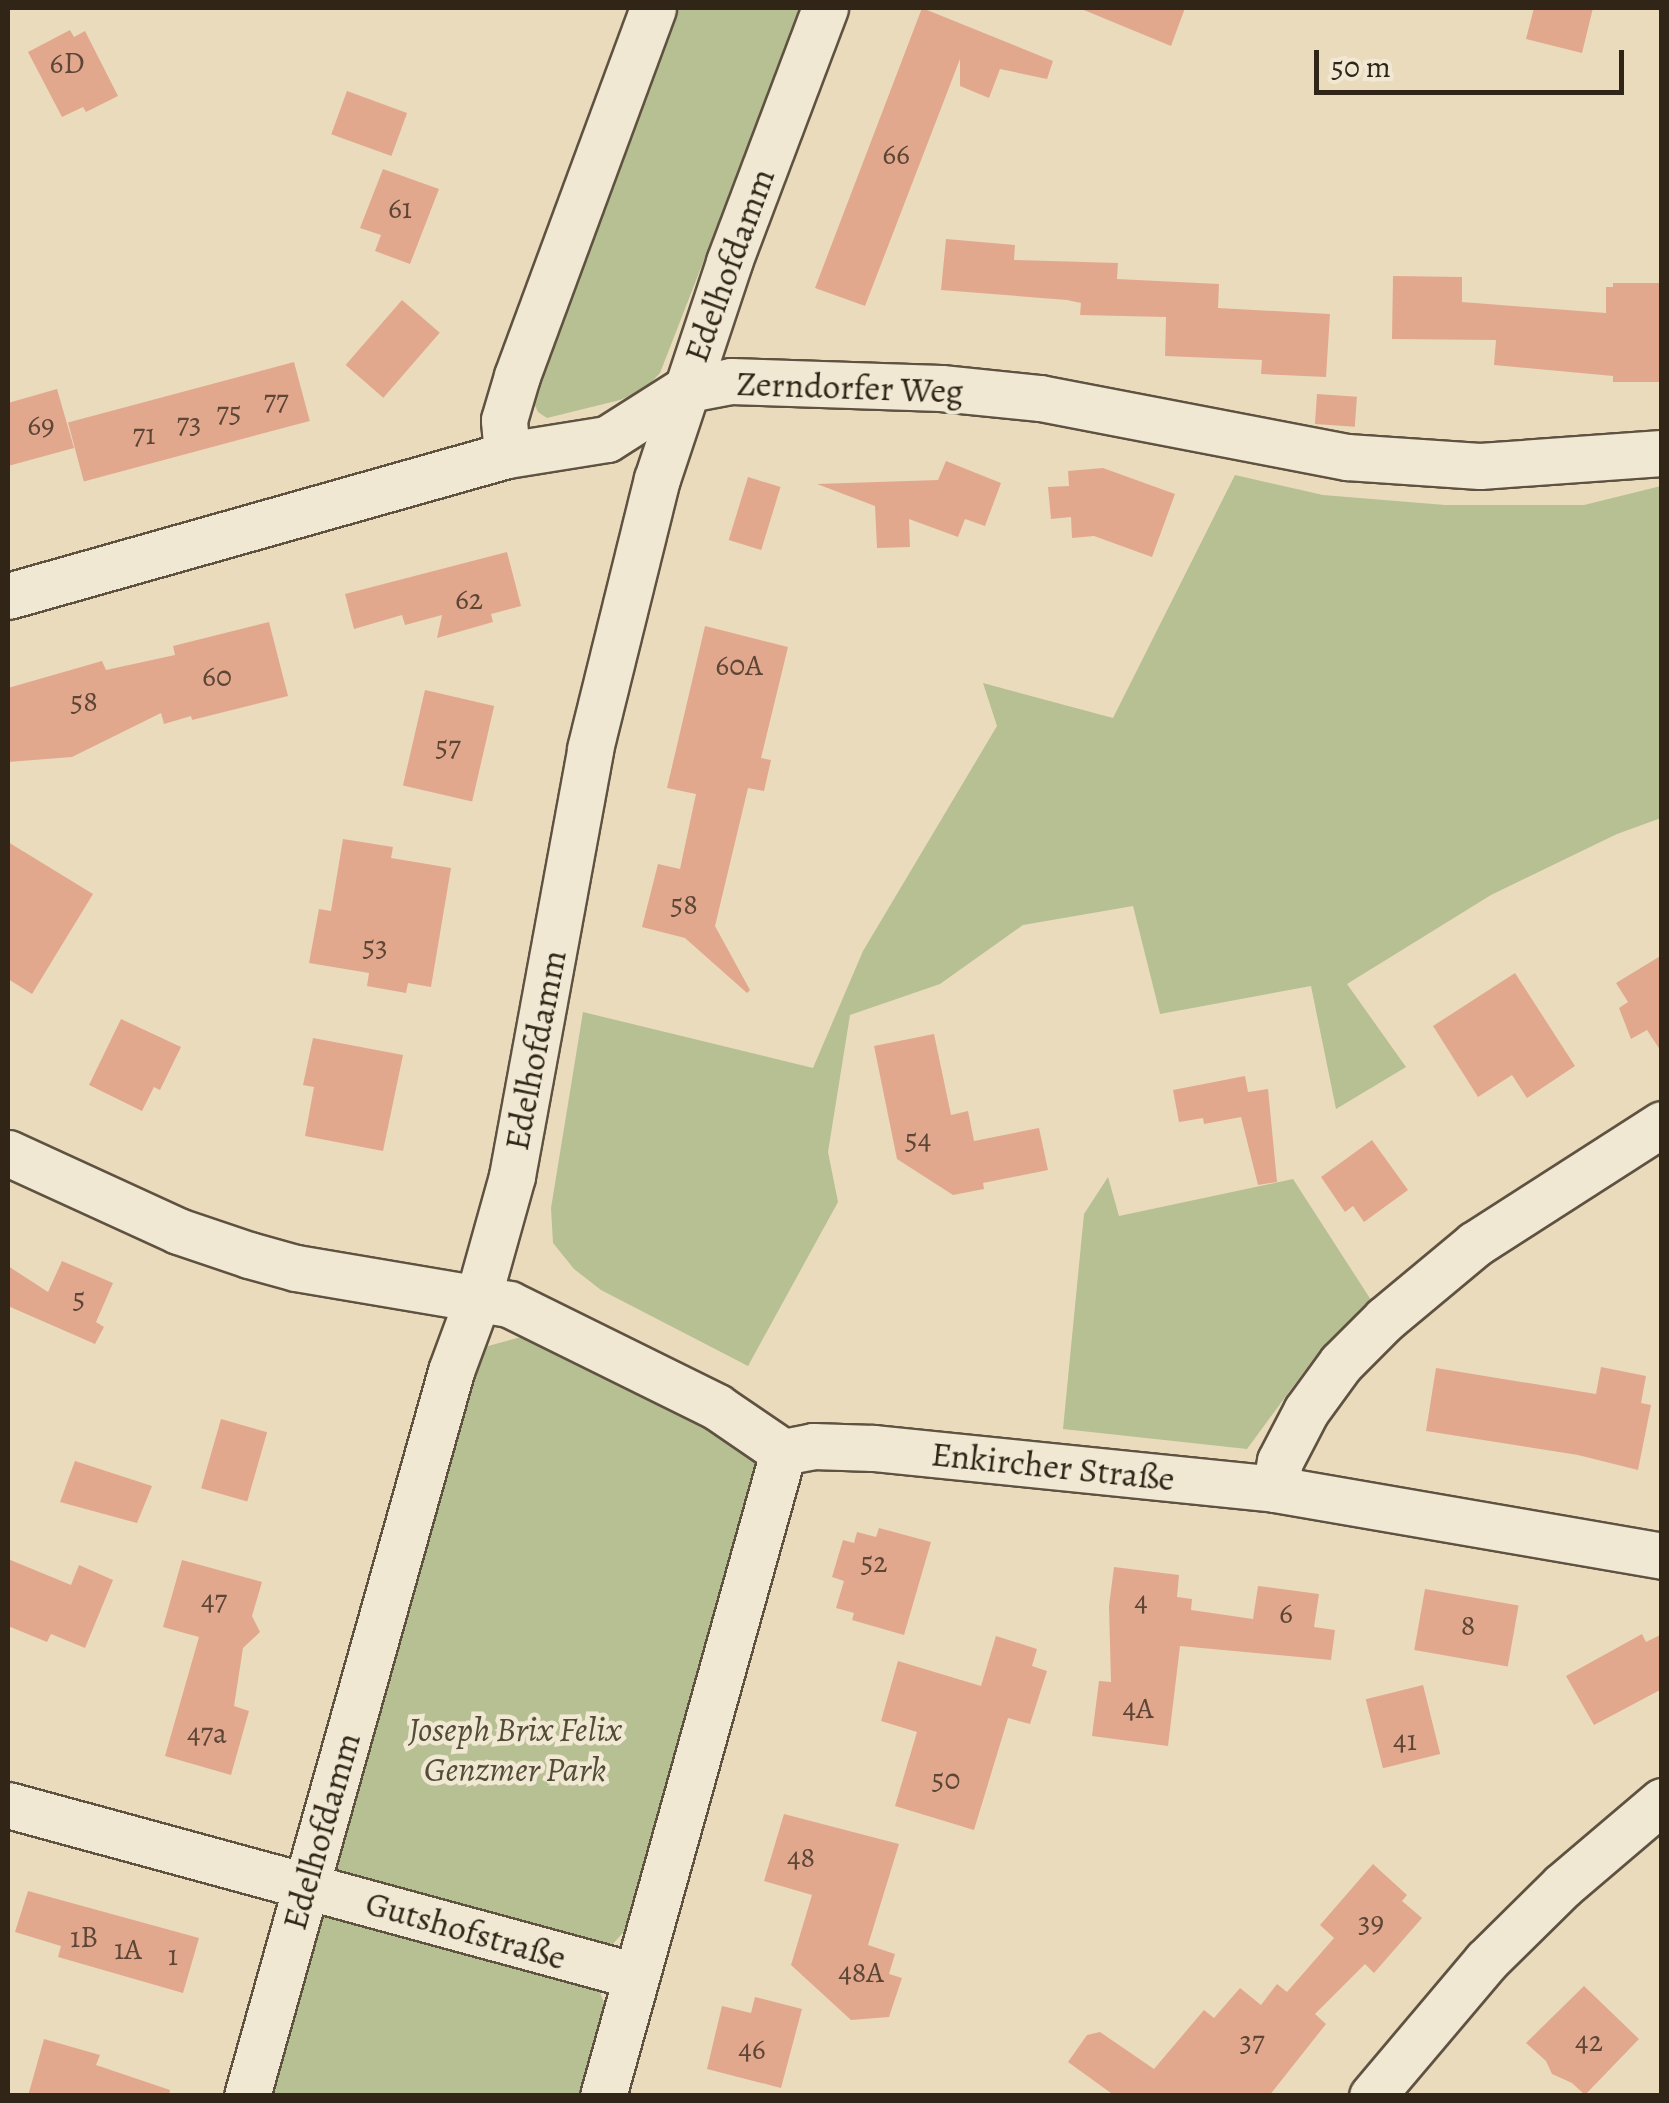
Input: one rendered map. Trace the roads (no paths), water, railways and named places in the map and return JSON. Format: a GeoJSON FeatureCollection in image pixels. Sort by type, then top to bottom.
{"type":"FeatureCollection","features":[{"type":"Feature","properties":{"kind":"street"},"geometry":{"type":"LineString","coordinates":[[507,455],[504,420],[517,376],[653,8]]}},
{"type":"Feature","properties":{"kind":"street","name":"Edelhofdamm"},"geometry":{"type":"LineString","coordinates":[[247,2096],[451,1372],[478,1298],[512,1176],[606,677],[684,390],[825,8]]}},
{"type":"Feature","properties":{"kind":"street","name":"Zerndorfer Weg"},"geometry":{"type":"LineString","coordinates":[[8,596],[507,455],[608,439],[684,390],[732,381],[941,388],[1064,401],[1346,457],[1480,466],[1662,453]]}},
{"type":"Feature","properties":{"kind":"street"},"geometry":{"type":"LineString","coordinates":[[1275,1490],[1280,1461],[1306,1411],[1341,1363],[1385,1320],[1475,1244],[1662,1124]]}},
{"type":"Feature","properties":{"kind":"street"},"geometry":{"type":"LineString","coordinates":[[8,1153],[178,1231],[249,1254],[296,1268],[509,1304],[656,1375],[733,1417],[783,1452],[604,2096]]}},
{"type":"Feature","properties":{"kind":"street","name":"Enkircher Straße"},"geometry":{"type":"LineString","coordinates":[[783,1452],[812,1446],[873,1448],[1275,1490],[1662,1556]]}},
{"type":"Feature","properties":{"kind":"street"},"geometry":{"type":"LineString","coordinates":[[1372,2096],[1495,1952],[1562,1886],[1662,1801]]}},
{"type":"Feature","properties":{"kind":"street","name":"Gutshofstraße"},"geometry":{"type":"LineString","coordinates":[[8,1805],[270,1880],[305,1886],[636,1976]]}},
{"type":"Feature","properties":{"kind":"park label","name":"Joseph Brix Felix Genzmer Park"},"geometry":{"type":"Point","coordinates":[515,1749]}}]}
